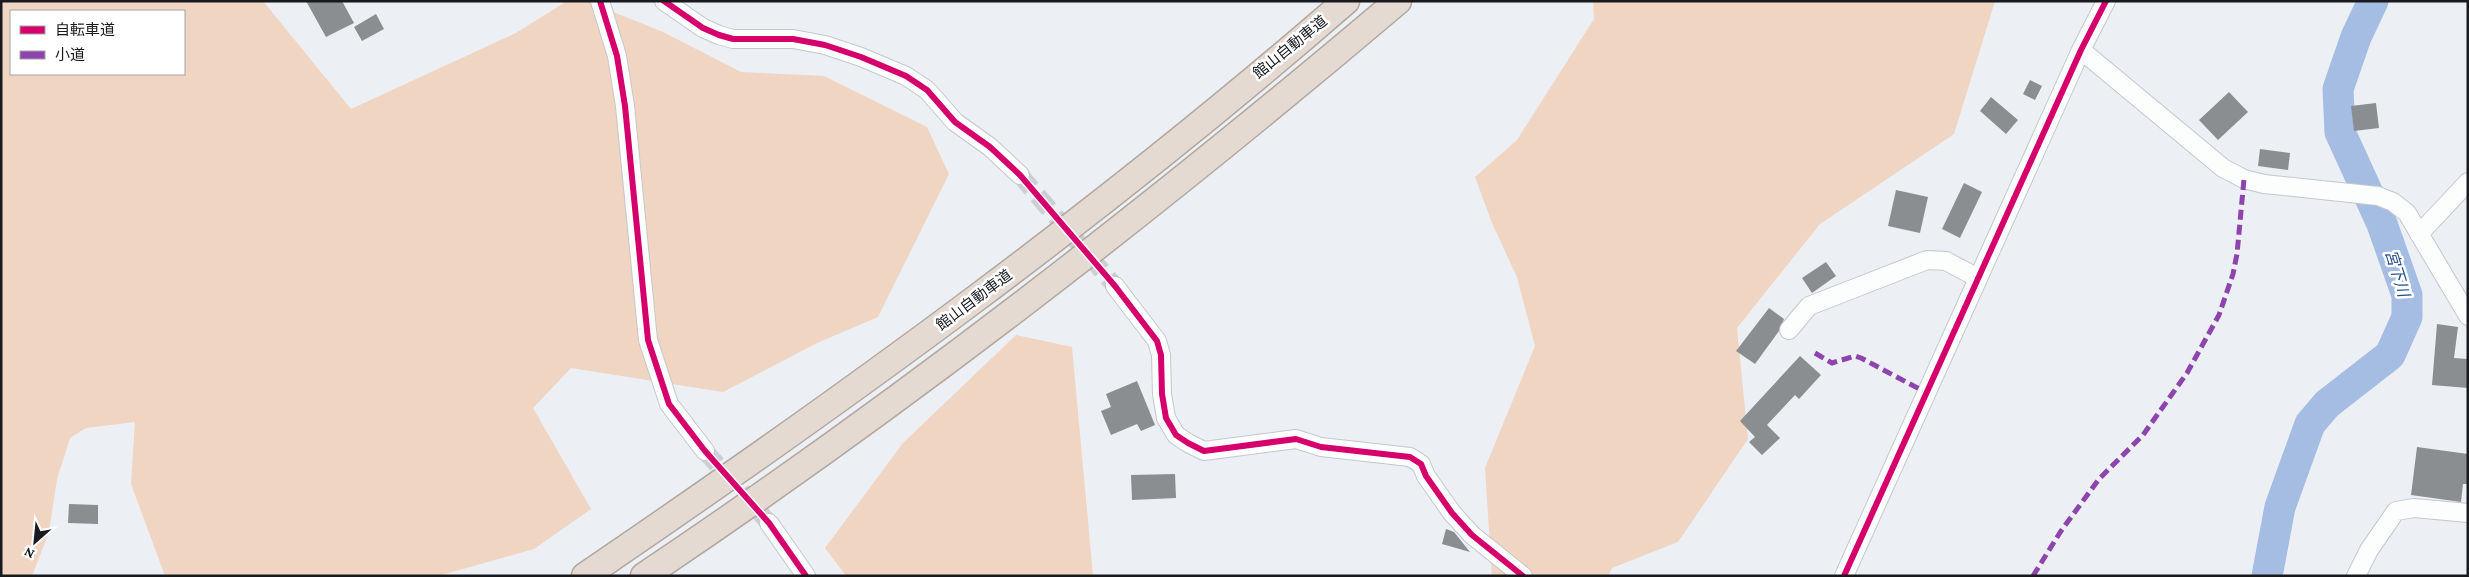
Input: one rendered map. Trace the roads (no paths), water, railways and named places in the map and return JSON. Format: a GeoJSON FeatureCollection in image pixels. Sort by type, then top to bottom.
{"type":"FeatureCollection","features":[{"type":"Feature","properties":{"kind":"highway","name":"館山自動車道"},"geometry":{"type":"LineString","coordinates":[[585,576],[739,471],[980,296],[1129,181],[1346,1]]}},
{"type":"Feature","properties":{"kind":"highway"},"geometry":{"type":"LineString","coordinates":[[644,576],[716,528],[932,374],[1136,217],[1270,109],[1398,1]]}},
{"type":"Feature","properties":{"kind":"street"},"geometry":{"type":"LineString","coordinates":[[600,1],[617,56],[625,106],[648,340],[669,404],[705,452]]}},
{"type":"Feature","properties":{"kind":"street"},"geometry":{"type":"LineString","coordinates":[[664,1],[695,23],[719,35],[733,39],[793,39],[825,45],[861,56],[906,76],[927,90],[955,122],[990,148],[1020,175]]}},
{"type":"Feature","properties":{"kind":"street"},"geometry":{"type":"LineString","coordinates":[[1844,576],[2081,50],[2106,1]]}},
{"type":"Feature","properties":{"kind":"street"},"geometry":{"type":"LineString","coordinates":[[2081,50],[2223,168],[2244,179],[2264,184],[2355,192],[2378,196],[2393,202],[2407,213],[2468,316]]}},
{"type":"Feature","properties":{"kind":"street"},"geometry":{"type":"LineString","coordinates":[[2419,234],[2468,182]]}},
{"type":"Feature","properties":{"kind":"street"},"geometry":{"type":"LineString","coordinates":[[1789,330],[1809,306],[1927,260],[1946,261],[1978,278]]}},
{"type":"Feature","properties":{"kind":"street"},"geometry":{"type":"LineString","coordinates":[[1115,286],[1156,341],[1161,355],[1166,418],[1176,435],[1204,451],[1296,439],[1321,447],[1410,457],[1421,464],[1426,476],[1447,506],[1472,536],[1523,576]]}},
{"type":"Feature","properties":{"kind":"street"},"geometry":{"type":"LineString","coordinates":[[2356,576],[2369,550],[2396,510],[2414,508],[2468,513]]}},
{"type":"Feature","properties":{"kind":"street"},"geometry":{"type":"LineString","coordinates":[[770,523],[806,576]]}},
{"type":"Feature","properties":{"kind":"waterway","name":"宮下川"},"geometry":{"type":"LineString","coordinates":[[2267,576],[2280,507],[2310,424],[2327,404],[2390,355],[2407,317],[2407,295],[2382,224],[2340,132],[2338,89],[2356,37],[2373,1]]}},
{"type":"Feature","properties":{"kind":"tunnel"},"geometry":{"type":"LineString","coordinates":[[1020,175],[1115,286]]}},
{"type":"Feature","properties":{"kind":"tunnel"},"geometry":{"type":"LineString","coordinates":[[705,451],[769,523]]}}]}
